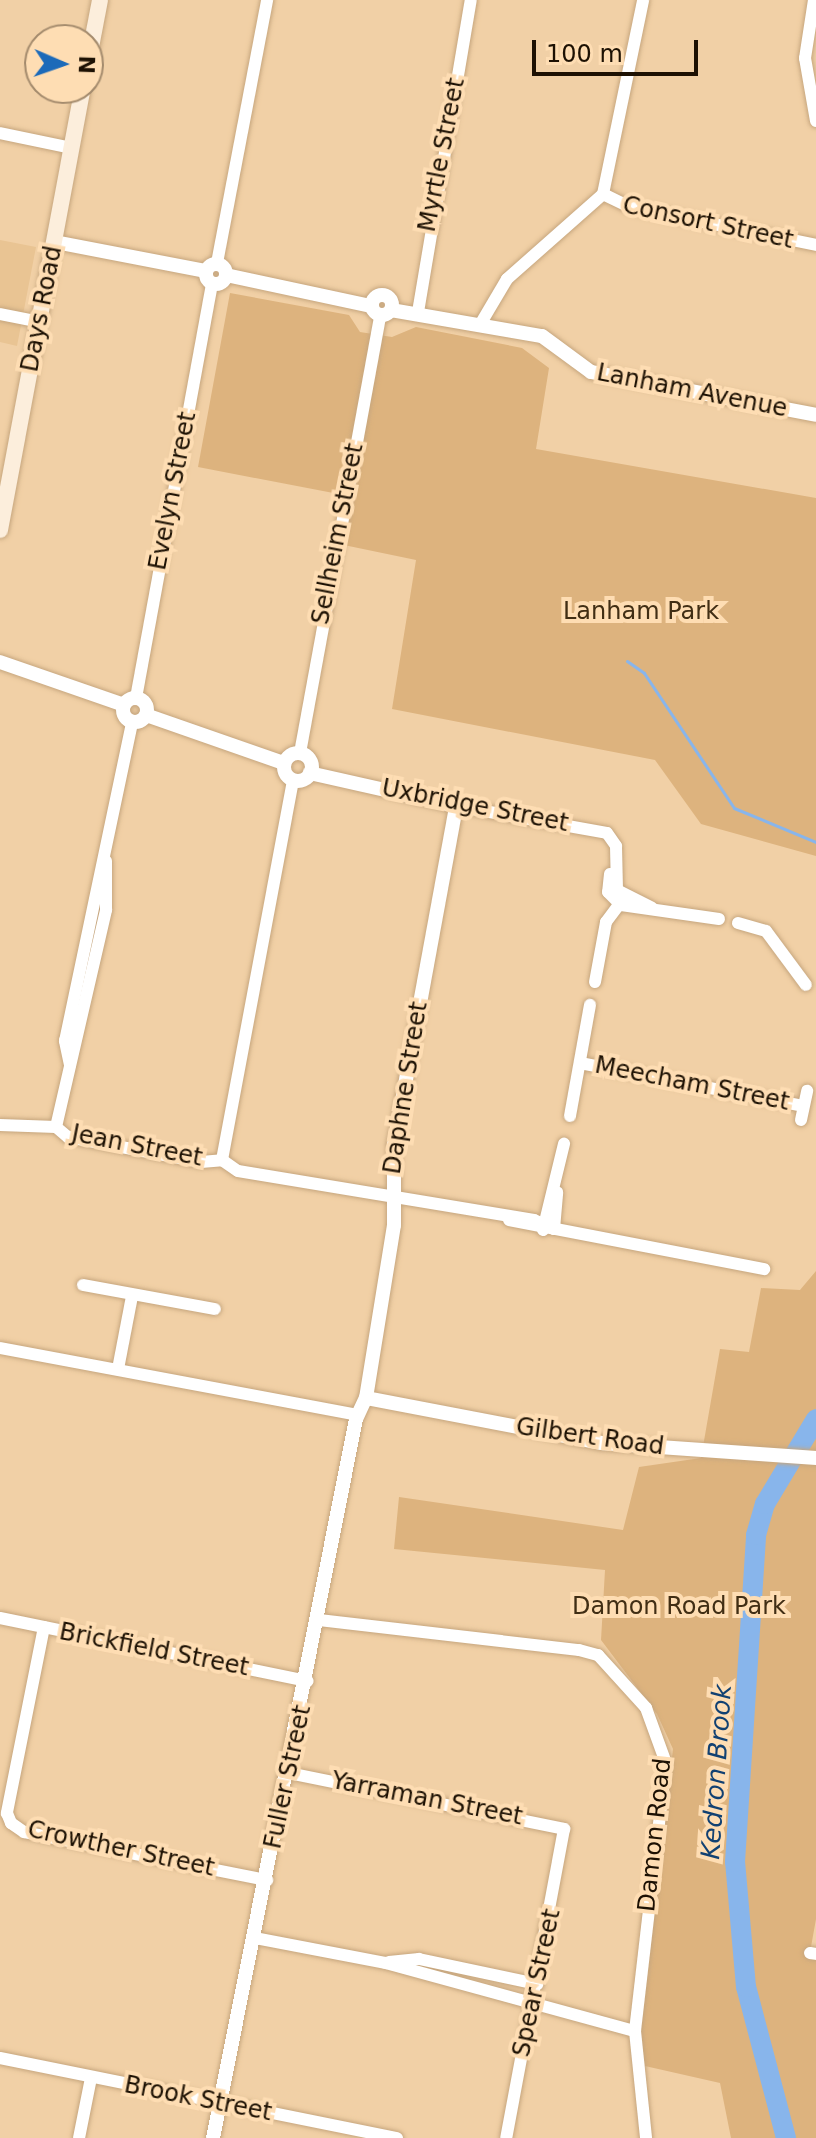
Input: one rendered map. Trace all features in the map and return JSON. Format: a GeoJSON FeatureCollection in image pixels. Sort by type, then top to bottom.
{"type":"FeatureCollection","features":[{"type":"Feature","properties":{"kind":"main road"},"geometry":{"type":"LineString","coordinates":[[95,24],[100,0]]}},
{"type":"Feature","properties":{"kind":"main road","name":"Days Road"},"geometry":{"type":"LineString","coordinates":[[0,530],[80,104]]}},
{"type":"Feature","properties":{"kind":"street","name":"Evelyn Street"},"geometry":{"type":"LineString","coordinates":[[130,702],[267,0]]}},
{"type":"Feature","properties":{"kind":"street","name":"Myrtle Street"},"geometry":{"type":"LineString","coordinates":[[418,312],[471,0]]}},
{"type":"Feature","properties":{"kind":"street"},"geometry":{"type":"LineString","coordinates":[[481,323],[507,279],[603,194],[643,0]]}},
{"type":"Feature","properties":{"kind":"street"},"geometry":{"type":"LineString","coordinates":[[814,0],[805,58],[816,121]]}},
{"type":"Feature","properties":{"kind":"street"},"geometry":{"type":"LineString","coordinates":[[0,133],[72,148]]}},
{"type":"Feature","properties":{"kind":"street","name":"Consort Street"},"geometry":{"type":"LineString","coordinates":[[603,194],[619,205],[816,245]]}},
{"type":"Feature","properties":{"kind":"street","name":"Lanham Avenue"},"geometry":{"type":"LineString","coordinates":[[55,242],[215,273],[381,311],[418,312],[542,336],[591,372],[816,415]]}},
{"type":"Feature","properties":{"kind":"street","name":"Sellheim Street"},"geometry":{"type":"LineString","coordinates":[[300,753],[381,311]]}},
{"type":"Feature","properties":{"kind":"street"},"geometry":{"type":"LineString","coordinates":[[0,314],[40,322]]}},
{"type":"Feature","properties":{"kind":"street"},"geometry":{"type":"LineString","coordinates":[[0,662],[130,702],[139,718],[106,861],[96,877],[65,1041],[70,1065],[56,1127]]}},
{"type":"Feature","properties":{"kind":"street"},"geometry":{"type":"LineString","coordinates":[[130,702],[139,718],[284,763],[293,780],[222,1160]]}},
{"type":"Feature","properties":{"kind":"street"},"geometry":{"type":"LineString","coordinates":[[284,763],[300,753],[310,760],[310,773],[293,780]]}},
{"type":"Feature","properties":{"kind":"street","name":"Uxbridge Street"},"geometry":{"type":"LineString","coordinates":[[310,773],[456,806],[604,832],[616,844],[614,864],[619,899],[603,936],[595,982]]}},
{"type":"Feature","properties":{"kind":"street","name":"Daphne Street"},"geometry":{"type":"LineString","coordinates":[[357,1415],[366,1398],[392,1201],[395,1137],[456,806]]}},
{"type":"Feature","properties":{"kind":"street"},"geometry":{"type":"LineString","coordinates":[[619,899],[719,919]]}},
{"type":"Feature","properties":{"kind":"street"},"geometry":{"type":"LineString","coordinates":[[738,923],[767,931],[806,985]]}},
{"type":"Feature","properties":{"kind":"street"},"geometry":{"type":"LineString","coordinates":[[570,1116],[590,1005]]}},
{"type":"Feature","properties":{"kind":"street","name":"Meecham Street"},"geometry":{"type":"LineString","coordinates":[[580,1063],[803,1106]]}},
{"type":"Feature","properties":{"kind":"street","name":"Meecham Street"},"geometry":{"type":"LineString","coordinates":[[801,1120],[807,1091]]}},
{"type":"Feature","properties":{"kind":"street","name":"Jean Street"},"geometry":{"type":"LineString","coordinates":[[0,1125],[56,1127],[68,1137],[222,1160],[238,1171],[764,1269]]}},
{"type":"Feature","properties":{"kind":"street"},"geometry":{"type":"LineString","coordinates":[[547,1228],[564,1144]]}},
{"type":"Feature","properties":{"kind":"street"},"geometry":{"type":"LineString","coordinates":[[83,1285],[215,1309]]}},
{"type":"Feature","properties":{"kind":"street"},"geometry":{"type":"LineString","coordinates":[[118,1369],[132,1296]]}},
{"type":"Feature","properties":{"kind":"street"},"geometry":{"type":"LineString","coordinates":[[0,1348],[357,1415]]}},
{"type":"Feature","properties":{"kind":"street","name":"Gilbert Road"},"geometry":{"type":"LineString","coordinates":[[366,1398],[592,1441],[816,1458]]}},
{"type":"Feature","properties":{"kind":"street","name":"Fuller Street"},"geometry":{"type":"LineString","coordinates":[[213,2138],[308,1681],[357,1415]]}},
{"type":"Feature","properties":{"kind":"street","name":"Brickfield Street"},"geometry":{"type":"LineString","coordinates":[[0,1618],[308,1681]]}},
{"type":"Feature","properties":{"kind":"street","name":"Damon Road"},"geometry":{"type":"LineString","coordinates":[[319,1620],[598,1655],[646,1708],[666,1763],[635,2031],[646,2138]]}},
{"type":"Feature","properties":{"kind":"street"},"geometry":{"type":"LineString","coordinates":[[5,1797],[44,1627]]}},
{"type":"Feature","properties":{"kind":"street","name":"Yarraman Street"},"geometry":{"type":"LineString","coordinates":[[289,1773],[563,1828]]}},
{"type":"Feature","properties":{"kind":"street","name":"Crowther Street"},"geometry":{"type":"LineString","coordinates":[[5,1797],[7,1813],[24,1832],[267,1880]]}},
{"type":"Feature","properties":{"kind":"street","name":"Spear Street"},"geometry":{"type":"LineString","coordinates":[[506,2138],[537,1984],[563,1828]]}},
{"type":"Feature","properties":{"kind":"street"},"geometry":{"type":"LineString","coordinates":[[255,1938],[386,1963],[635,2031]]}},
{"type":"Feature","properties":{"kind":"street"},"geometry":{"type":"LineString","coordinates":[[386,1963],[419,1959],[537,1984]]}},
{"type":"Feature","properties":{"kind":"street","name":"Brook Street"},"geometry":{"type":"LineString","coordinates":[[0,2058],[397,2138]]}},
{"type":"Feature","properties":{"kind":"street"},"geometry":{"type":"LineString","coordinates":[[79,2138],[91,2078]]}},
{"type":"Feature","properties":{"kind":"shaded area"},"geometry":{"type":"Polygon","coordinates":[[[0,240],[36,247],[17,346],[0,342],[0,240]]]}},
{"type":"Feature","properties":{"kind":"green space","name":"Lanham Park"},"geometry":{"type":"Polygon","coordinates":[[[230,293],[349,315],[360,332],[392,337],[416,327],[522,348],[549,368],[536,449],[816,498],[816,856],[701,824],[655,760],[392,709],[416,560],[339,544],[349,496],[198,467],[230,293]]]}},
{"type":"Feature","properties":{"kind":"green space","name":"Damon Road Park"},"geometry":{"type":"Polygon","coordinates":[[[816,1271],[816,1919],[809,1958],[816,1960],[816,2138],[731,2138],[720,2083],[645,2066],[640,2030],[673,1749],[657,1714],[601,1640],[605,1570],[394,1549],[399,1497],[623,1530],[639,1467],[701,1458],[720,1349],[749,1352],[761,1288],[800,1290],[816,1271]]]}},
{"type":"Feature","properties":{"kind":"waterway"},"geometry":{"type":"LineString","coordinates":[[627,661],[644,673],[734,808],[816,842]]}},
{"type":"Feature","properties":{"kind":"waterway","name":"Kedron Brook"},"geometry":{"type":"LineString","coordinates":[[786,2138],[746,1987],[735,1862],[756,1535],[765,1504],[816,1419]]}}]}
